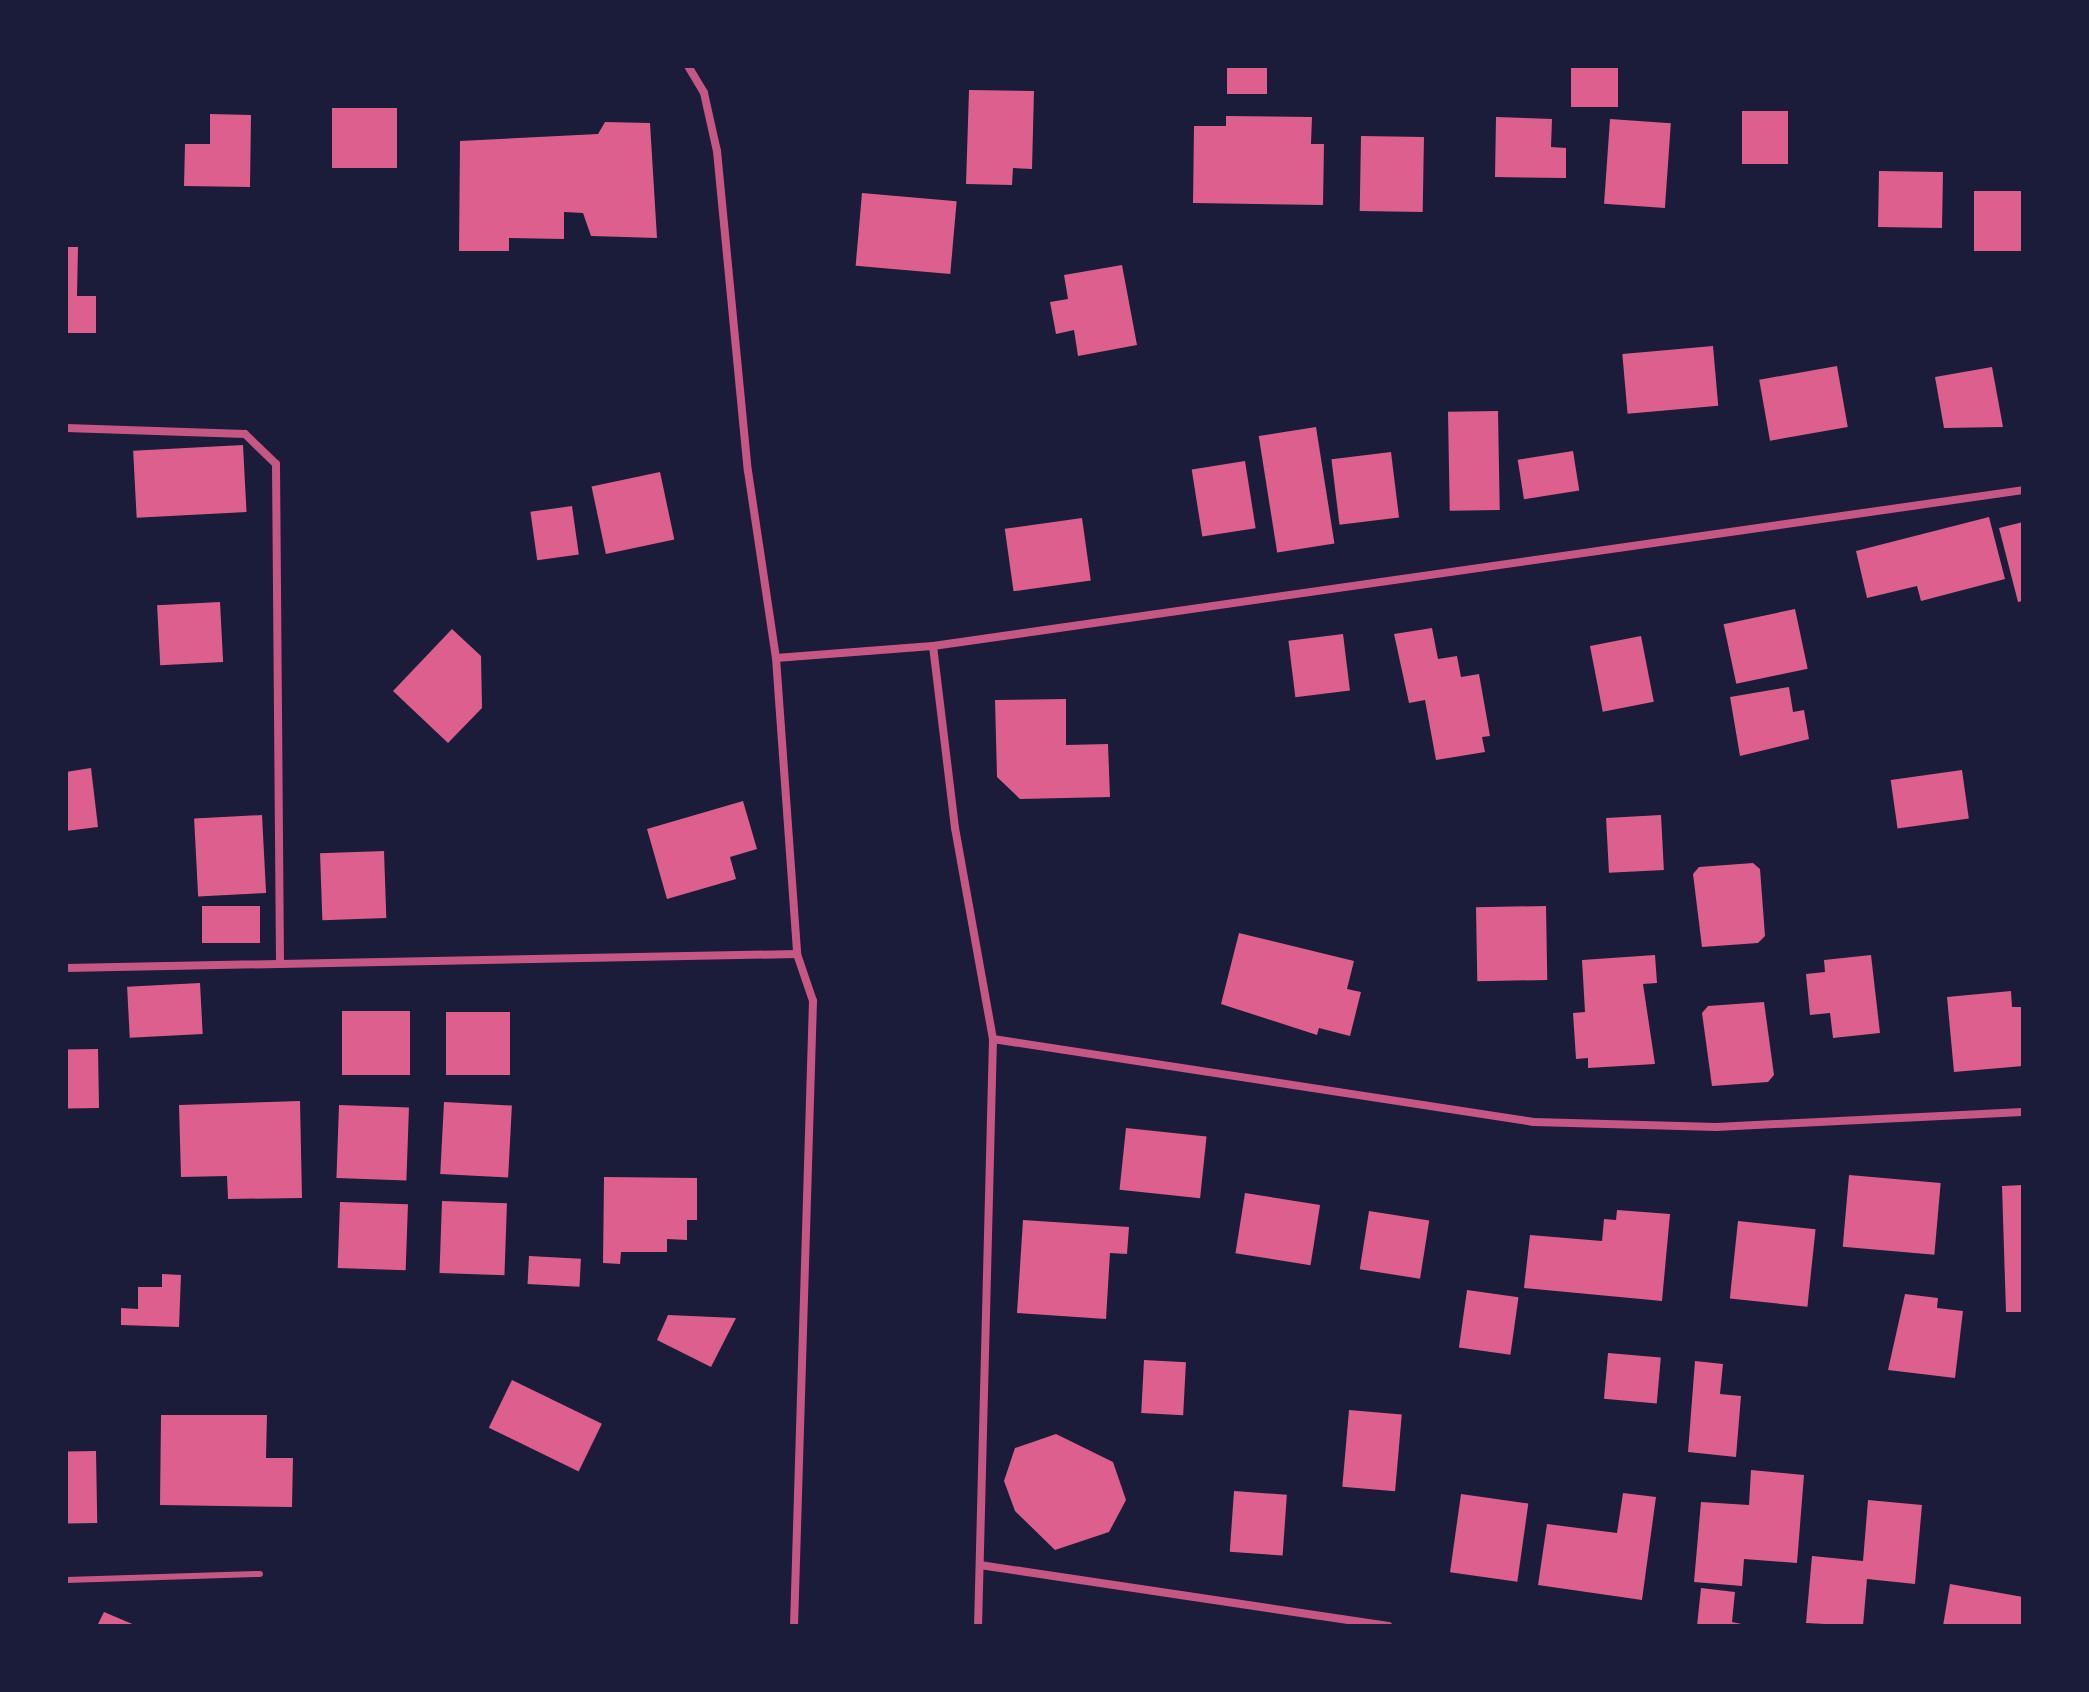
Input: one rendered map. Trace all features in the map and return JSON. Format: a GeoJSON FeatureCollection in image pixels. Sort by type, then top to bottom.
{"type":"FeatureCollection","features":[{"type":"Feature","properties":{"kind":"street"},"geometry":{"type":"LineString","coordinates":[[688,66],[704,93],[717,151],[748,471],[776,658],[797,954],[813,1001],[794,1626]]}},
{"type":"Feature","properties":{"kind":"street"},"geometry":{"type":"LineString","coordinates":[[66,428],[245,434],[276,464],[280,964]]}},
{"type":"Feature","properties":{"kind":"street"},"geometry":{"type":"LineString","coordinates":[[776,658],[933,646],[2023,490]]}},
{"type":"Feature","properties":{"kind":"street"},"geometry":{"type":"LineString","coordinates":[[933,646],[955,828],[993,1039],[978,1626]]}},
{"type":"Feature","properties":{"kind":"street"},"geometry":{"type":"LineString","coordinates":[[66,968],[797,954]]}},
{"type":"Feature","properties":{"kind":"street"},"geometry":{"type":"LineString","coordinates":[[993,1039],[1534,1122],[1716,1127],[2023,1112]]}},
{"type":"Feature","properties":{"kind":"street"},"geometry":{"type":"LineString","coordinates":[[980,1565],[1388,1626]]}},
{"type":"Feature","properties":{"kind":"lane"},"geometry":{"type":"LineString","coordinates":[[66,1580],[260,1574]]}},
{"type":"Feature","properties":{"kind":"building"},"geometry":{"type":"Polygon","coordinates":[[[1227,66],[1267,66],[1267,94],[1227,94],[1227,66]]]}},
{"type":"Feature","properties":{"kind":"building"},"geometry":{"type":"Polygon","coordinates":[[[1571,66],[1618,66],[1618,107],[1571,107],[1571,66]]]}},
{"type":"Feature","properties":{"kind":"building"},"geometry":{"type":"Polygon","coordinates":[[[969,90],[1034,91],[1032,169],[1013,168],[1012,185],[966,184],[969,90]]]}},
{"type":"Feature","properties":{"kind":"building"},"geometry":{"type":"Polygon","coordinates":[[[332,108],[397,108],[397,168],[332,168],[332,108]]]}},
{"type":"Feature","properties":{"kind":"building"},"geometry":{"type":"Polygon","coordinates":[[[1742,111],[1788,111],[1788,164],[1742,164],[1742,111]]]}},
{"type":"Feature","properties":{"kind":"building"},"geometry":{"type":"Polygon","coordinates":[[[210,114],[251,115],[250,187],[184,186],[185,144],[210,144],[210,114]]]}},
{"type":"Feature","properties":{"kind":"building"},"geometry":{"type":"Polygon","coordinates":[[[1226,116],[1312,117],[1311,144],[1324,144],[1323,205],[1193,203],[1194,126],[1226,126],[1226,116]]]}},
{"type":"Feature","properties":{"kind":"building"},"geometry":{"type":"Polygon","coordinates":[[[1496,117],[1552,119],[1551,147],[1566,148],[1566,178],[1495,177],[1496,117]]]}},
{"type":"Feature","properties":{"kind":"building"},"geometry":{"type":"Polygon","coordinates":[[[1610,119],[1671,123],[1665,208],[1604,204],[1610,119]]]}},
{"type":"Feature","properties":{"kind":"building"},"geometry":{"type":"Polygon","coordinates":[[[605,122],[650,123],[657,238],[591,236],[583,213],[564,212],[564,239],[509,238],[509,251],[459,251],[460,141],[598,134],[605,122]]]}},
{"type":"Feature","properties":{"kind":"building"},"geometry":{"type":"Polygon","coordinates":[[[1361,136],[1424,137],[1423,212],[1360,211],[1361,136]]]}},
{"type":"Feature","properties":{"kind":"building"},"geometry":{"type":"Polygon","coordinates":[[[1879,171],[1943,172],[1942,228],[1878,227],[1879,171]]]}},
{"type":"Feature","properties":{"kind":"building"},"geometry":{"type":"Polygon","coordinates":[[[1974,191],[2023,191],[2023,251],[1974,251],[1974,191]]]}},
{"type":"Feature","properties":{"kind":"building"},"geometry":{"type":"Polygon","coordinates":[[[862,193],[957,201],[950,274],[856,266],[862,193]]]}},
{"type":"Feature","properties":{"kind":"building"},"geometry":{"type":"Polygon","coordinates":[[[66,247],[78,247],[77,296],[96,296],[96,333],[66,333],[66,247]]]}},
{"type":"Feature","properties":{"kind":"building"},"geometry":{"type":"Polygon","coordinates":[[[1122,265],[1137,345],[1078,356],[1074,330],[1056,334],[1050,302],[1068,299],[1064,275],[1122,265]]]}},
{"type":"Feature","properties":{"kind":"building"},"geometry":{"type":"Polygon","coordinates":[[[1713,346],[1718,406],[1628,414],[1622,354],[1713,346]]]}},
{"type":"Feature","properties":{"kind":"building"},"geometry":{"type":"Polygon","coordinates":[[[1837,366],[1848,427],[1770,441],[1759,380],[1837,366]]]}},
{"type":"Feature","properties":{"kind":"building"},"geometry":{"type":"Polygon","coordinates":[[[1992,367],[2003,427],[1944,428],[1935,377],[1992,367]]]}},
{"type":"Feature","properties":{"kind":"building"},"geometry":{"type":"Polygon","coordinates":[[[1498,411],[1500,510],[1450,511],[1448,412],[1498,411]]]}},
{"type":"Feature","properties":{"kind":"building"},"geometry":{"type":"Polygon","coordinates":[[[1316,427],[1334,544],[1277,553],[1259,436],[1316,427]]]}},
{"type":"Feature","properties":{"kind":"building"},"geometry":{"type":"Polygon","coordinates":[[[243,445],[247,512],[137,518],[133,451],[243,445]]]}},
{"type":"Feature","properties":{"kind":"building"},"geometry":{"type":"Polygon","coordinates":[[[1573,451],[1579,491],[1524,499],[1518,460],[1573,451]]]}},
{"type":"Feature","properties":{"kind":"building"},"geometry":{"type":"Polygon","coordinates":[[[1391,452],[1399,518],[1339,525],[1331,459],[1391,452]]]}},
{"type":"Feature","properties":{"kind":"building"},"geometry":{"type":"Polygon","coordinates":[[[1245,461],[1256,528],[1202,537],[1192,469],[1245,461]]]}},
{"type":"Feature","properties":{"kind":"building"},"geometry":{"type":"Polygon","coordinates":[[[660,472],[674,539],[606,554],[592,487],[660,472]]]}},
{"type":"Feature","properties":{"kind":"building"},"geometry":{"type":"Polygon","coordinates":[[[572,506],[579,555],[537,560],[530,512],[572,506]]]}},
{"type":"Feature","properties":{"kind":"building"},"geometry":{"type":"Polygon","coordinates":[[[1989,517],[2005,579],[1921,601],[1917,586],[1867,598],[1856,551],[1989,517]]]}},
{"type":"Feature","properties":{"kind":"building"},"geometry":{"type":"Polygon","coordinates":[[[1082,518],[1091,580],[1014,591],[1005,529],[1082,518]]]}},
{"type":"Feature","properties":{"kind":"building"},"geometry":{"type":"Polygon","coordinates":[[[2023,522],[2023,601],[2018,602],[1999,528],[2023,522]]]}},
{"type":"Feature","properties":{"kind":"building"},"geometry":{"type":"Polygon","coordinates":[[[220,602],[223,662],[160,665],[157,605],[220,602]]]}},
{"type":"Feature","properties":{"kind":"building"},"geometry":{"type":"Polygon","coordinates":[[[1795,609],[1808,669],[1736,684],[1724,624],[1795,609]]]}},
{"type":"Feature","properties":{"kind":"building"},"geometry":{"type":"Polygon","coordinates":[[[1432,628],[1438,659],[1457,656],[1461,677],[1479,674],[1490,736],[1482,737],[1485,752],[1436,760],[1425,700],[1409,703],[1394,634],[1432,628]]]}},
{"type":"Feature","properties":{"kind":"building"},"geometry":{"type":"Polygon","coordinates":[[[452,629],[481,656],[482,708],[448,743],[393,691],[452,629]]]}},
{"type":"Feature","properties":{"kind":"building"},"geometry":{"type":"Polygon","coordinates":[[[1343,634],[1350,691],[1295,697],[1288,641],[1343,634]]]}},
{"type":"Feature","properties":{"kind":"building"},"geometry":{"type":"Polygon","coordinates":[[[1641,636],[1654,702],[1603,712],[1590,646],[1641,636]]]}},
{"type":"Feature","properties":{"kind":"building"},"geometry":{"type":"Polygon","coordinates":[[[1789,687],[1793,712],[1804,710],[1809,739],[1740,756],[1730,697],[1789,687]]]}},
{"type":"Feature","properties":{"kind":"building"},"geometry":{"type":"Polygon","coordinates":[[[1066,699],[1066,745],[1108,744],[1110,797],[1020,799],[997,777],[995,700],[1066,699]]]}},
{"type":"Feature","properties":{"kind":"building"},"geometry":{"type":"Polygon","coordinates":[[[91,768],[98,827],[66,831],[66,772],[91,768]]]}},
{"type":"Feature","properties":{"kind":"building"},"geometry":{"type":"Polygon","coordinates":[[[1962,770],[1969,819],[1898,829],[1891,780],[1962,770]]]}},
{"type":"Feature","properties":{"kind":"building"},"geometry":{"type":"Polygon","coordinates":[[[743,801],[757,849],[730,857],[736,879],[667,899],[647,829],[743,801]]]}},
{"type":"Feature","properties":{"kind":"building"},"geometry":{"type":"Polygon","coordinates":[[[262,815],[266,893],[198,896],[194,819],[262,815]]]}},
{"type":"Feature","properties":{"kind":"building"},"geometry":{"type":"Polygon","coordinates":[[[1661,815],[1664,870],[1609,873],[1606,818],[1661,815]]]}},
{"type":"Feature","properties":{"kind":"building"},"geometry":{"type":"Polygon","coordinates":[[[384,851],[386,918],[322,920],[320,853],[384,851]]]}},
{"type":"Feature","properties":{"kind":"building"},"geometry":{"type":"Polygon","coordinates":[[[1753,863],[1760,869],[1765,936],[1758,943],[1702,947],[1693,874],[1699,867],[1753,863]]]}},
{"type":"Feature","properties":{"kind":"building"},"geometry":{"type":"Polygon","coordinates":[[[202,906],[260,906],[260,943],[202,943],[202,906]]]}},
{"type":"Feature","properties":{"kind":"building"},"geometry":{"type":"Polygon","coordinates":[[[1546,906],[1547,980],[1477,981],[1476,907],[1546,906]]]}},
{"type":"Feature","properties":{"kind":"building"},"geometry":{"type":"Polygon","coordinates":[[[1239,933],[1354,961],[1347,989],[1361,992],[1350,1036],[1319,1028],[1317,1035],[1221,1004],[1239,933]]]}},
{"type":"Feature","properties":{"kind":"building"},"geometry":{"type":"Polygon","coordinates":[[[1655,955],[1657,983],[1643,984],[1655,1064],[1588,1068],[1588,1058],[1576,1059],[1573,1013],[1585,1012],[1582,960],[1655,955]]]}},
{"type":"Feature","properties":{"kind":"building"},"geometry":{"type":"Polygon","coordinates":[[[1871,955],[1880,1033],[1833,1038],[1830,1013],[1810,1015],[1806,974],[1825,972],[1824,960],[1871,955]]]}},
{"type":"Feature","properties":{"kind":"building"},"geometry":{"type":"Polygon","coordinates":[[[200,983],[203,1034],[130,1038],[127,987],[200,983]]]}},
{"type":"Feature","properties":{"kind":"building"},"geometry":{"type":"Polygon","coordinates":[[[2011,991],[2012,1007],[2023,1007],[2023,1066],[1954,1072],[1947,997],[2011,991]]]}},
{"type":"Feature","properties":{"kind":"building"},"geometry":{"type":"Polygon","coordinates":[[[1764,1002],[1774,1075],[1768,1082],[1712,1086],[1702,1013],[1708,1006],[1764,1002]]]}},
{"type":"Feature","properties":{"kind":"building"},"geometry":{"type":"Polygon","coordinates":[[[342,1011],[410,1011],[410,1075],[342,1075],[342,1011]]]}},
{"type":"Feature","properties":{"kind":"building"},"geometry":{"type":"Polygon","coordinates":[[[446,1012],[510,1012],[510,1075],[446,1075],[446,1012]]]}},
{"type":"Feature","properties":{"kind":"building"},"geometry":{"type":"Polygon","coordinates":[[[98,1049],[99,1108],[67,1109],[66,1050],[98,1049]]]}},
{"type":"Feature","properties":{"kind":"building"},"geometry":{"type":"Polygon","coordinates":[[[300,1101],[302,1198],[228,1199],[227,1176],[181,1177],[179,1105],[300,1101]]]}},
{"type":"Feature","properties":{"kind":"building"},"geometry":{"type":"Polygon","coordinates":[[[444,1102],[512,1106],[508,1177],[440,1174],[444,1102]]]}},
{"type":"Feature","properties":{"kind":"building"},"geometry":{"type":"Polygon","coordinates":[[[339,1105],[409,1107],[406,1180],[336,1178],[339,1105]]]}},
{"type":"Feature","properties":{"kind":"building"},"geometry":{"type":"Polygon","coordinates":[[[1126,1128],[1207,1136],[1200,1198],[1120,1190],[1126,1128]]]}},
{"type":"Feature","properties":{"kind":"building"},"geometry":{"type":"Polygon","coordinates":[[[1849,1175],[1941,1183],[1934,1255],[1843,1247],[1849,1175]]]}},
{"type":"Feature","properties":{"kind":"building"},"geometry":{"type":"Polygon","coordinates":[[[604,1177],[697,1178],[697,1220],[687,1220],[687,1240],[667,1239],[667,1252],[621,1252],[620,1264],[603,1263],[604,1177]]]}},
{"type":"Feature","properties":{"kind":"building"},"geometry":{"type":"Polygon","coordinates":[[[2023,1185],[2023,1312],[2006,1312],[2002,1186],[2023,1185]]]}},
{"type":"Feature","properties":{"kind":"building"},"geometry":{"type":"Polygon","coordinates":[[[1245,1193],[1320,1205],[1311,1265],[1235,1253],[1245,1193]]]}},
{"type":"Feature","properties":{"kind":"building"},"geometry":{"type":"Polygon","coordinates":[[[442,1201],[507,1203],[504,1275],[439,1273],[442,1201]]]}},
{"type":"Feature","properties":{"kind":"building"},"geometry":{"type":"Polygon","coordinates":[[[340,1202],[408,1204],[406,1270],[338,1268],[340,1202]]]}},
{"type":"Feature","properties":{"kind":"building"},"geometry":{"type":"Polygon","coordinates":[[[1617,1210],[1670,1214],[1662,1301],[1524,1288],[1530,1235],[1602,1241],[1604,1219],[1616,1220],[1617,1210]]]}},
{"type":"Feature","properties":{"kind":"building"},"geometry":{"type":"Polygon","coordinates":[[[1369,1211],[1429,1221],[1420,1279],[1360,1269],[1369,1211]]]}},
{"type":"Feature","properties":{"kind":"building"},"geometry":{"type":"Polygon","coordinates":[[[1023,1220],[1129,1227],[1127,1254],[1110,1253],[1106,1319],[1017,1313],[1023,1220]]]}},
{"type":"Feature","properties":{"kind":"building"},"geometry":{"type":"Polygon","coordinates":[[[1738,1221],[1816,1229],[1807,1307],[1730,1299],[1738,1221]]]}},
{"type":"Feature","properties":{"kind":"building"},"geometry":{"type":"Polygon","coordinates":[[[529,1256],[581,1259],[579,1287],[528,1284],[529,1256]]]}},
{"type":"Feature","properties":{"kind":"building"},"geometry":{"type":"Polygon","coordinates":[[[162,1274],[181,1275],[179,1327],[121,1325],[121,1308],[138,1309],[138,1287],[162,1287],[162,1274]]]}},
{"type":"Feature","properties":{"kind":"building"},"geometry":{"type":"Polygon","coordinates":[[[1467,1290],[1518,1297],[1510,1355],[1459,1347],[1467,1290]]]}},
{"type":"Feature","properties":{"kind":"building"},"geometry":{"type":"Polygon","coordinates":[[[1905,1294],[1938,1298],[1937,1308],[1963,1311],[1955,1378],[1888,1370],[1905,1294]]]}},
{"type":"Feature","properties":{"kind":"building"},"geometry":{"type":"Polygon","coordinates":[[[668,1315],[736,1318],[711,1367],[657,1340],[668,1315]]]}},
{"type":"Feature","properties":{"kind":"building"},"geometry":{"type":"Polygon","coordinates":[[[1608,1353],[1661,1358],[1657,1403],[1604,1399],[1608,1353]]]}},
{"type":"Feature","properties":{"kind":"building"},"geometry":{"type":"Polygon","coordinates":[[[1144,1360],[1186,1362],[1183,1415],[1141,1413],[1144,1360]]]}},
{"type":"Feature","properties":{"kind":"building"},"geometry":{"type":"Polygon","coordinates":[[[1695,1361],[1723,1364],[1720,1394],[1741,1396],[1736,1457],[1688,1452],[1695,1361]]]}},
{"type":"Feature","properties":{"kind":"building"},"geometry":{"type":"Polygon","coordinates":[[[512,1380],[602,1424],[579,1471],[489,1428],[512,1380]]]}},
{"type":"Feature","properties":{"kind":"building"},"geometry":{"type":"Polygon","coordinates":[[[1349,1410],[1402,1415],[1395,1491],[1342,1487],[1349,1410]]]}},
{"type":"Feature","properties":{"kind":"building"},"geometry":{"type":"Polygon","coordinates":[[[161,1415],[267,1415],[266,1458],[293,1458],[292,1507],[160,1505],[161,1415]]]}},
{"type":"Feature","properties":{"kind":"building"},"geometry":{"type":"Polygon","coordinates":[[[1056,1434],[1113,1462],[1126,1500],[1109,1532],[1055,1550],[1015,1511],[1004,1481],[1015,1448],[1056,1434]]]}},
{"type":"Feature","properties":{"kind":"building"},"geometry":{"type":"Polygon","coordinates":[[[96,1451],[97,1523],[67,1524],[66,1452],[96,1451]]]}},
{"type":"Feature","properties":{"kind":"building"},"geometry":{"type":"Polygon","coordinates":[[[1751,1470],[1804,1475],[1797,1563],[1744,1559],[1742,1586],[1694,1582],[1701,1502],[1749,1505],[1751,1470]]]}},
{"type":"Feature","properties":{"kind":"building"},"geometry":{"type":"Polygon","coordinates":[[[1234,1491],[1287,1495],[1283,1556],[1230,1552],[1234,1491]]]}},
{"type":"Feature","properties":{"kind":"building"},"geometry":{"type":"Polygon","coordinates":[[[1623,1493],[1656,1497],[1642,1600],[1538,1585],[1547,1524],[1617,1533],[1623,1493]]]}},
{"type":"Feature","properties":{"kind":"building"},"geometry":{"type":"Polygon","coordinates":[[[1461,1494],[1528,1503],[1517,1582],[1450,1572],[1461,1494]]]}},
{"type":"Feature","properties":{"kind":"building"},"geometry":{"type":"Polygon","coordinates":[[[1868,1500],[1922,1505],[1915,1584],[1867,1579],[1863,1626],[1806,1623],[1812,1556],[1863,1561],[1868,1500]]]}},
{"type":"Feature","properties":{"kind":"building"},"geometry":{"type":"Polygon","coordinates":[[[1950,1584],[2023,1597],[2023,1626],[1943,1626],[1950,1584]]]}},
{"type":"Feature","properties":{"kind":"building"},"geometry":{"type":"Polygon","coordinates":[[[1701,1588],[1735,1592],[1732,1622],[1751,1626],[1697,1626],[1701,1588]]]}},
{"type":"Feature","properties":{"kind":"building"},"geometry":{"type":"Polygon","coordinates":[[[104,1612],[137,1626],[97,1626],[104,1612]]]}}]}
